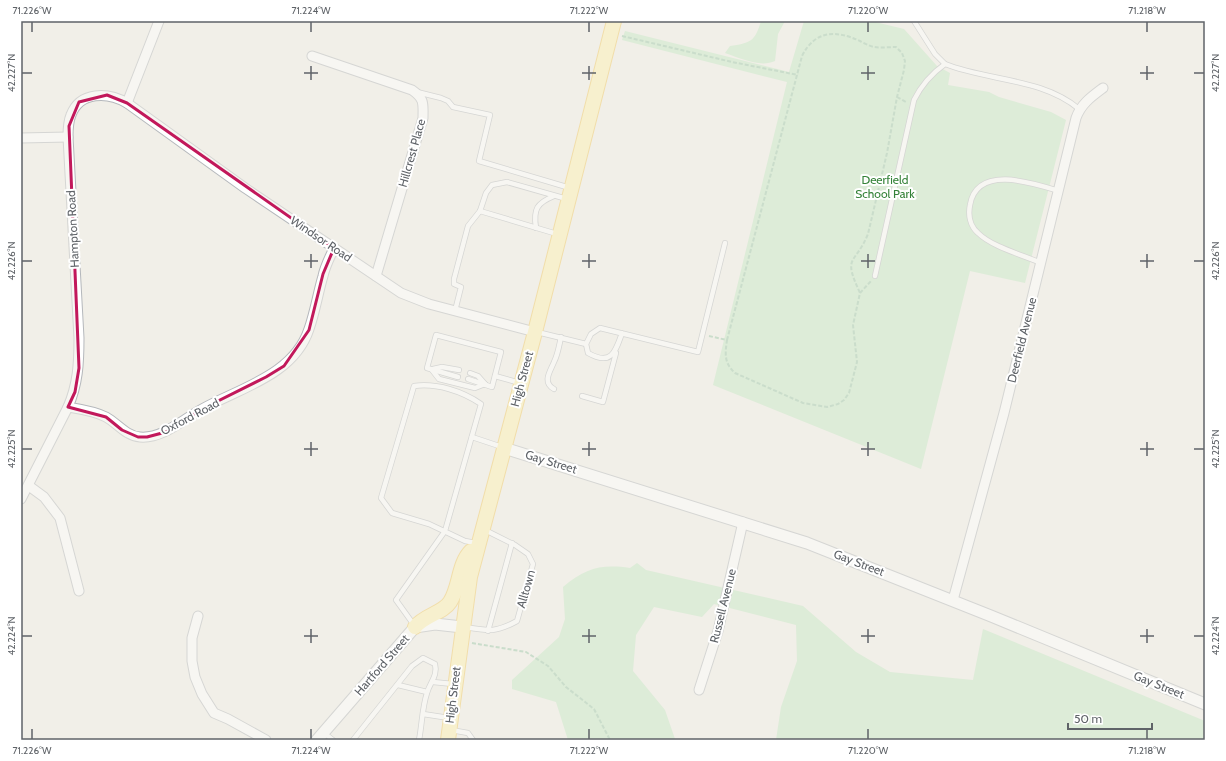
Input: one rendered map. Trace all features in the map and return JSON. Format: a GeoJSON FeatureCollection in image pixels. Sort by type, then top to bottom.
{"type":"FeatureCollection","features":[{"type":"Feature","properties":{"kind":"main road","name":"High Street"},"geometry":{"type":"LineString","coordinates":[[449,729],[470,577],[535,332],[613,27]]}},
{"type":"Feature","properties":{"kind":"main road"},"geometry":{"type":"LineString","coordinates":[[415,627],[426,616],[444,609],[450,602],[468,554],[478,543]]}},
{"type":"Feature","properties":{"kind":"street"},"geometry":{"type":"LineString","coordinates":[[127,103],[159,21]]}},
{"type":"Feature","properties":{"kind":"street"},"geometry":{"type":"LineString","coordinates":[[312,56],[412,90]]}},
{"type":"Feature","properties":{"kind":"street"},"geometry":{"type":"LineString","coordinates":[[1079,109],[1087,100],[1103,88]]}},
{"type":"Feature","properties":{"kind":"street","name":"Hillcrest Place"},"geometry":{"type":"LineString","coordinates":[[376,276],[424,118],[424,103],[421,96],[412,90]]}},
{"type":"Feature","properties":{"kind":"street","name":"Hampton Road"},"geometry":{"type":"LineString","coordinates":[[68,407],[75,392],[79,368],[79,338],[68,137],[70,117],[79,102],[98,95],[115,97],[127,103]]}},
{"type":"Feature","properties":{"kind":"street","name":"Windsor Road"},"geometry":{"type":"LineString","coordinates":[[127,103],[245,188],[402,293],[428,304],[535,332]]}},
{"type":"Feature","properties":{"kind":"street","name":"Deerfield Avenue"},"geometry":{"type":"LineString","coordinates":[[953,600],[1002,420],[1079,109]]}},
{"type":"Feature","properties":{"kind":"street"},"geometry":{"type":"LineString","coordinates":[[21,138],[68,137]]}},
{"type":"Feature","properties":{"kind":"street","name":"Oxford Road"},"geometry":{"type":"LineString","coordinates":[[68,407],[89,411],[106,417],[122,430],[138,437],[147,437],[166,432],[202,409],[266,377],[284,366],[297,351],[309,330],[323,274],[334,248]]}},
{"type":"Feature","properties":{"kind":"street"},"geometry":{"type":"LineString","coordinates":[[21,499],[29,486],[48,443],[68,407]]}},
{"type":"Feature","properties":{"kind":"street","name":"Gay Street"},"geometry":{"type":"LineString","coordinates":[[504,448],[807,543],[953,600],[1205,704]]}},
{"type":"Feature","properties":{"kind":"street"},"geometry":{"type":"LineString","coordinates":[[29,486],[44,497],[60,518],[79,591]]}},
{"type":"Feature","properties":{"kind":"street","name":"Russell Avenue"},"geometry":{"type":"LineString","coordinates":[[700,690],[718,630],[743,522]]}},
{"type":"Feature","properties":{"kind":"street"},"geometry":{"type":"LineString","coordinates":[[198,616],[192,638],[192,661],[195,677],[202,694],[214,713],[266,740]]}},
{"type":"Feature","properties":{"kind":"street","name":"Hartford Street"},"geometry":{"type":"LineString","coordinates":[[321,736],[415,627],[435,624],[462,627]]}},
{"type":"Feature","properties":{"kind":"lane"},"geometry":{"type":"LineString","coordinates":[[914,21],[935,54],[945,64],[959,69],[1004,78],[1054,93],[1068,100],[1079,109]]}},
{"type":"Feature","properties":{"kind":"lane"},"geometry":{"type":"LineString","coordinates":[[875,276],[914,100],[921,86],[931,74],[945,64]]}},
{"type":"Feature","properties":{"kind":"lane"},"geometry":{"type":"LineString","coordinates":[[412,90],[441,98],[453,107],[490,115],[479,160],[570,194]]}},
{"type":"Feature","properties":{"kind":"lane"},"geometry":{"type":"LineString","coordinates":[[1041,263],[990,242],[977,233],[969,214],[970,203],[981,184],[991,180],[1008,180],[1036,184],[1059,192]]}},
{"type":"Feature","properties":{"kind":"lane"},"geometry":{"type":"LineString","coordinates":[[455,311],[461,287],[454,284],[454,280],[468,226],[480,211],[486,193],[492,185],[507,182],[554,195],[570,194]]}},
{"type":"Feature","properties":{"kind":"lane"},"geometry":{"type":"LineString","coordinates":[[536,228],[535,210],[539,204],[554,195]]}},
{"type":"Feature","properties":{"kind":"lane"},"geometry":{"type":"LineString","coordinates":[[480,211],[560,234]]}},
{"type":"Feature","properties":{"kind":"lane"},"geometry":{"type":"LineString","coordinates":[[616,353],[607,359],[598,358],[588,353],[586,344],[591,334],[600,328],[698,352],[725,243]]}},
{"type":"Feature","properties":{"kind":"lane"},"geometry":{"type":"LineString","coordinates":[[535,332],[586,344]]}},
{"type":"Feature","properties":{"kind":"lane"},"geometry":{"type":"LineString","coordinates":[[582,396],[603,402],[622,333]]}},
{"type":"Feature","properties":{"kind":"lane"},"geometry":{"type":"LineString","coordinates":[[458,377],[427,368],[436,335],[501,352],[492,387],[468,379]]}},
{"type":"Feature","properties":{"kind":"lane"},"geometry":{"type":"LineString","coordinates":[[554,389],[550,387],[547,380],[559,349],[561,337]]}},
{"type":"Feature","properties":{"kind":"lane"},"geometry":{"type":"LineString","coordinates":[[432,370],[442,366],[460,370]]}},
{"type":"Feature","properties":{"kind":"lane"},"geometry":{"type":"LineString","coordinates":[[432,370],[439,379],[475,388],[485,384]]}},
{"type":"Feature","properties":{"kind":"lane"},"geometry":{"type":"LineString","coordinates":[[470,373],[478,376],[485,384]]}},
{"type":"Feature","properties":{"kind":"lane"},"geometry":{"type":"LineString","coordinates":[[495,376],[521,383]]}},
{"type":"Feature","properties":{"kind":"lane"},"geometry":{"type":"LineString","coordinates":[[415,627],[396,600],[445,531],[481,404],[470,396],[430,384],[414,386],[381,498],[392,513],[429,524],[445,531],[465,541],[478,543]]}},
{"type":"Feature","properties":{"kind":"lane"},"geometry":{"type":"LineString","coordinates":[[472,437],[504,448]]}},
{"type":"Feature","properties":{"kind":"lane","name":"Alltown"},"geometry":{"type":"LineString","coordinates":[[462,627],[488,631],[500,630],[517,621],[531,571],[532,564],[528,554],[482,528]]}},
{"type":"Feature","properties":{"kind":"lane"},"geometry":{"type":"LineString","coordinates":[[488,631],[512,544]]}},
{"type":"Feature","properties":{"kind":"lane"},"geometry":{"type":"LineString","coordinates":[[353,740],[412,666],[423,658],[435,664],[437,670],[433,682],[427,692],[419,740]]}},
{"type":"Feature","properties":{"kind":"lane"},"geometry":{"type":"LineString","coordinates":[[433,682],[455,684]]}},
{"type":"Feature","properties":{"kind":"lane"},"geometry":{"type":"LineString","coordinates":[[398,685],[427,692]]}},
{"type":"Feature","properties":{"kind":"lane"},"geometry":{"type":"LineString","coordinates":[[423,714],[449,729],[468,733],[473,740]]}},
{"type":"Feature","properties":{"kind":"lane"},"geometry":{"type":"LineString","coordinates":[[321,736],[333,740]]}},
{"type":"Feature","properties":{"kind":"path"},"geometry":{"type":"LineString","coordinates":[[613,27],[732,62],[798,75]]}},
{"type":"Feature","properties":{"kind":"path"},"geometry":{"type":"LineString","coordinates":[[830,34],[843,34],[873,47],[896,47],[902,53],[905,61],[896,97],[887,153],[868,234],[864,243],[854,256],[851,264],[851,271],[860,293],[853,325],[857,362],[849,393],[844,400],[838,404],[827,406],[804,403],[735,374],[728,367],[725,353],[759,215],[798,75],[802,56],[807,45],[817,38],[830,34]]}},
{"type":"Feature","properties":{"kind":"path"},"geometry":{"type":"LineString","coordinates":[[860,293],[866,289],[875,276]]}},
{"type":"Feature","properties":{"kind":"path"},"geometry":{"type":"LineString","coordinates":[[702,334],[728,340]]}},
{"type":"Feature","properties":{"kind":"path"},"geometry":{"type":"LineString","coordinates":[[460,641],[526,652],[548,666],[566,687],[594,709],[610,740]]}},
{"type":"Feature","properties":{"kind":"highlighted area"},"geometry":{"type":"Polygon","coordinates":[[[107,95],[127,103],[334,248],[323,274],[309,330],[284,366],[266,377],[202,409],[166,432],[147,437],[138,437],[122,430],[106,417],[68,407],[75,392],[79,368],[69,126],[79,102],[107,95]]]}},
{"type":"Feature","properties":{"kind":"green space"},"geometry":{"type":"Polygon","coordinates":[[[761,21],[785,21],[778,34],[775,61],[769,63],[757,63],[743,60],[725,53],[730,46],[742,44],[751,40],[759,28],[761,21]]]}},
{"type":"Feature","properties":{"kind":"green space","name":"Deerfield School Park"},"geometry":{"type":"Polygon","coordinates":[[[804,21],[871,21],[904,29],[937,66],[950,73],[948,85],[989,92],[999,97],[1051,112],[1066,120],[1025,283],[970,271],[921,469],[713,385],[787,82],[622,40],[625,31],[789,72],[804,21]]]}},
{"type":"Feature","properties":{"kind":"green space"},"geometry":{"type":"Polygon","coordinates":[[[637,563],[646,570],[803,606],[856,652],[890,672],[973,680],[983,629],[1205,721],[1205,740],[776,740],[781,707],[797,661],[796,625],[714,604],[702,617],[654,607],[636,635],[633,671],[665,710],[675,739],[681,740],[568,740],[556,702],[512,689],[512,680],[559,637],[565,619],[563,587],[579,575],[594,569],[602,567],[630,568],[637,563]]]}}]}
